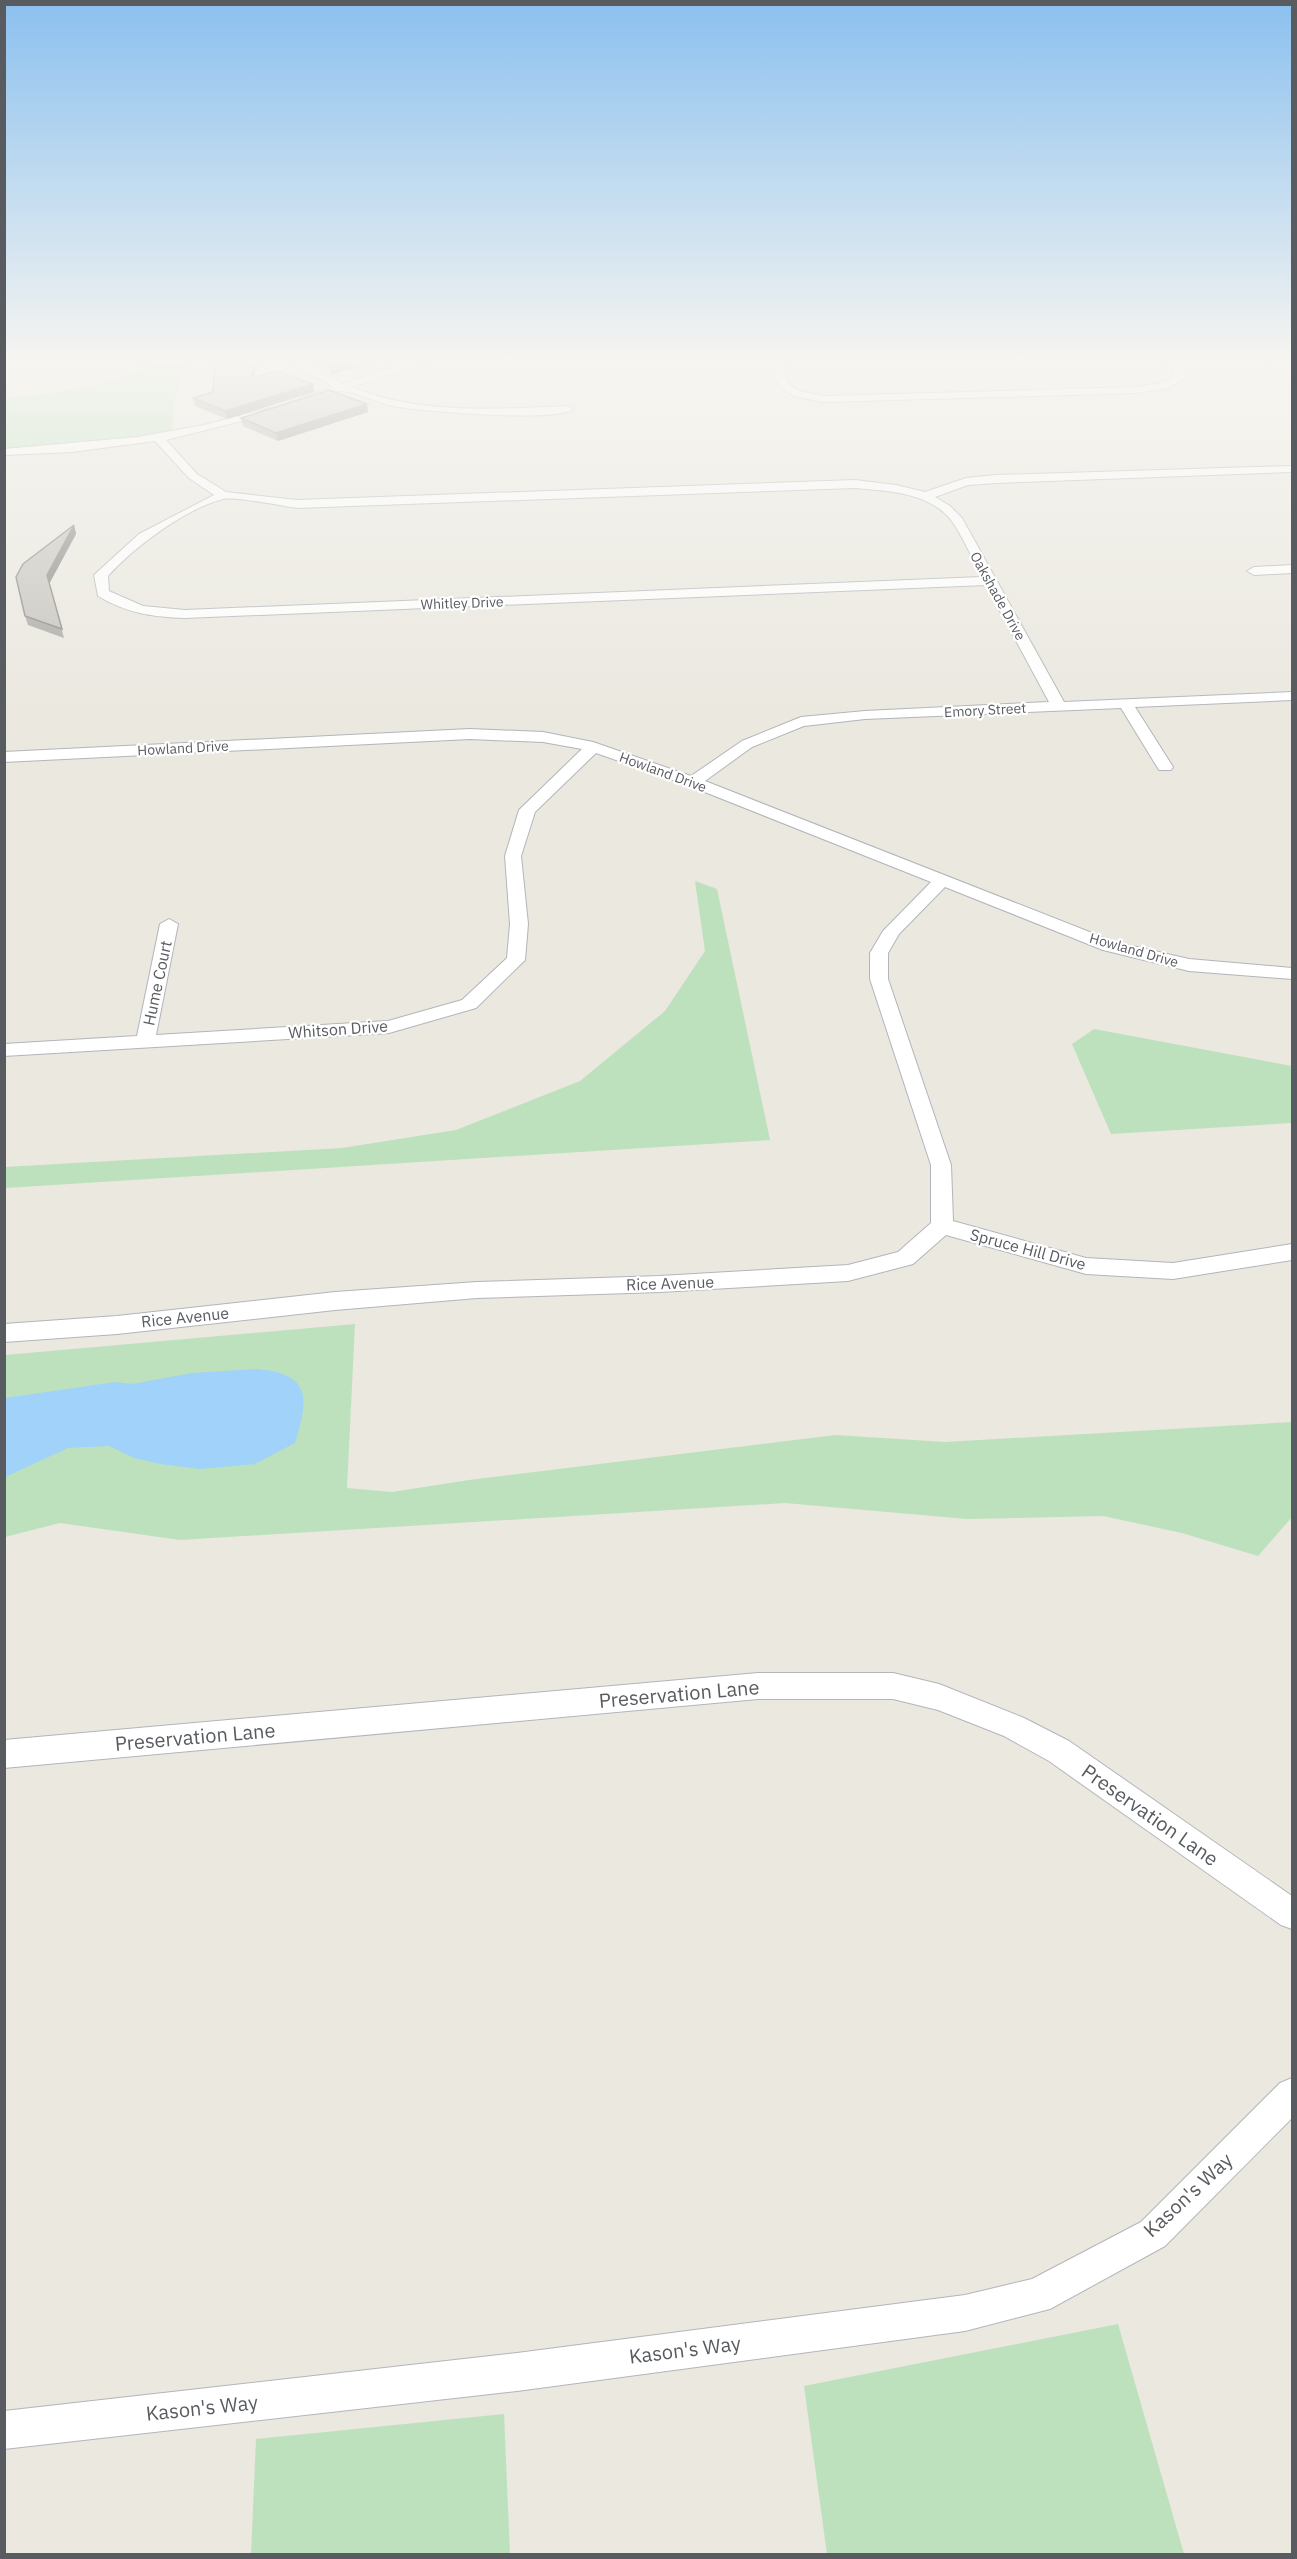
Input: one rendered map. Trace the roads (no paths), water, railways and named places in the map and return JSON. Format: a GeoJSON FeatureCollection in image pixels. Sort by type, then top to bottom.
{"type":"FeatureCollection","features":[{"type":"Feature","properties":{"kind":"street"},"geometry":{"type":"LineString","coordinates":[[200,480],[223,495],[297,504],[855,484],[892,488],[926,496],[966,482],[982,480]]}},
{"type":"Feature","properties":{"kind":"street","name":"Whitley Drive"},"geometry":{"type":"LineString","coordinates":[[223,495],[171,518],[147,532],[122,552],[101,575],[103,593],[124,606],[152,613],[185,614],[990,581]]}},
{"type":"Feature","properties":{"kind":"street","name":"Oakshade Drive"},"geometry":{"type":"LineString","coordinates":[[926,496],[945,506],[956,518],[1059,707]]}},
{"type":"Feature","properties":{"kind":"street"},"geometry":{"type":"LineString","coordinates":[[1254,571],[1293,569]]}},
{"type":"Feature","properties":{"kind":"street","name":"Emory Street"},"geometry":{"type":"LineString","coordinates":[[693,782],[747,744],[801,722],[866,716],[1293,696]]}},
{"type":"Feature","properties":{"kind":"street"},"geometry":{"type":"LineString","coordinates":[[1125,703],[1165,767]]}},
{"type":"Feature","properties":{"kind":"street","name":"Howland Drive"},"geometry":{"type":"LineString","coordinates":[[4,757],[470,734],[543,737],[593,747],[693,782],[1109,946],[1189,965],[1293,973]]}},
{"type":"Feature","properties":{"kind":"street","name":"Whitson Drive"},"geometry":{"type":"LineString","coordinates":[[4,1050],[389,1027],[469,1004],[516,960],[519,924],[513,856],[527,810],[593,747]]}},
{"type":"Feature","properties":{"kind":"street"},"geometry":{"type":"LineString","coordinates":[[942,1226],[941,1165],[879,979],[879,953],[892,931],[943,880]]}},
{"type":"Feature","properties":{"kind":"street","name":"Hume Court"},"geometry":{"type":"LineString","coordinates":[[144,1042],[169,924]]}},
{"type":"Feature","properties":{"kind":"street","name":"Spruce Hill Drive"},"geometry":{"type":"LineString","coordinates":[[942,1226],[1086,1266],[1173,1271],[1293,1252]]}},
{"type":"Feature","properties":{"kind":"street","name":"Rice Avenue"},"geometry":{"type":"LineString","coordinates":[[4,1333],[477,1290],[660,1284],[848,1273],[906,1258],[942,1226]]}},
{"type":"Feature","properties":{"kind":"street","name":"Preservation Lane"},"geometry":{"type":"LineString","coordinates":[[4,1754],[758,1686],[893,1686],[950,1701],[1014,1727],[1059,1751],[1293,1914]]}},
{"type":"Feature","properties":{"kind":"street","name":"Kason's Way"},"geometry":{"type":"LineString","coordinates":[[4,2430],[517,2372],[965,2313],[1037,2296],[1153,2234],[1293,2095]]}},
{"type":"Feature","properties":{"kind":"water"},"geometry":{"type":"Polygon","coordinates":[[[257,1369],[288,1376],[297,1383],[302,1391],[303,1402],[295,1443],[255,1464],[200,1469],[134,1458],[109,1446],[68,1448],[5,1477],[5,1398],[115,1382],[132,1384],[192,1373],[257,1369]]]}}]}
